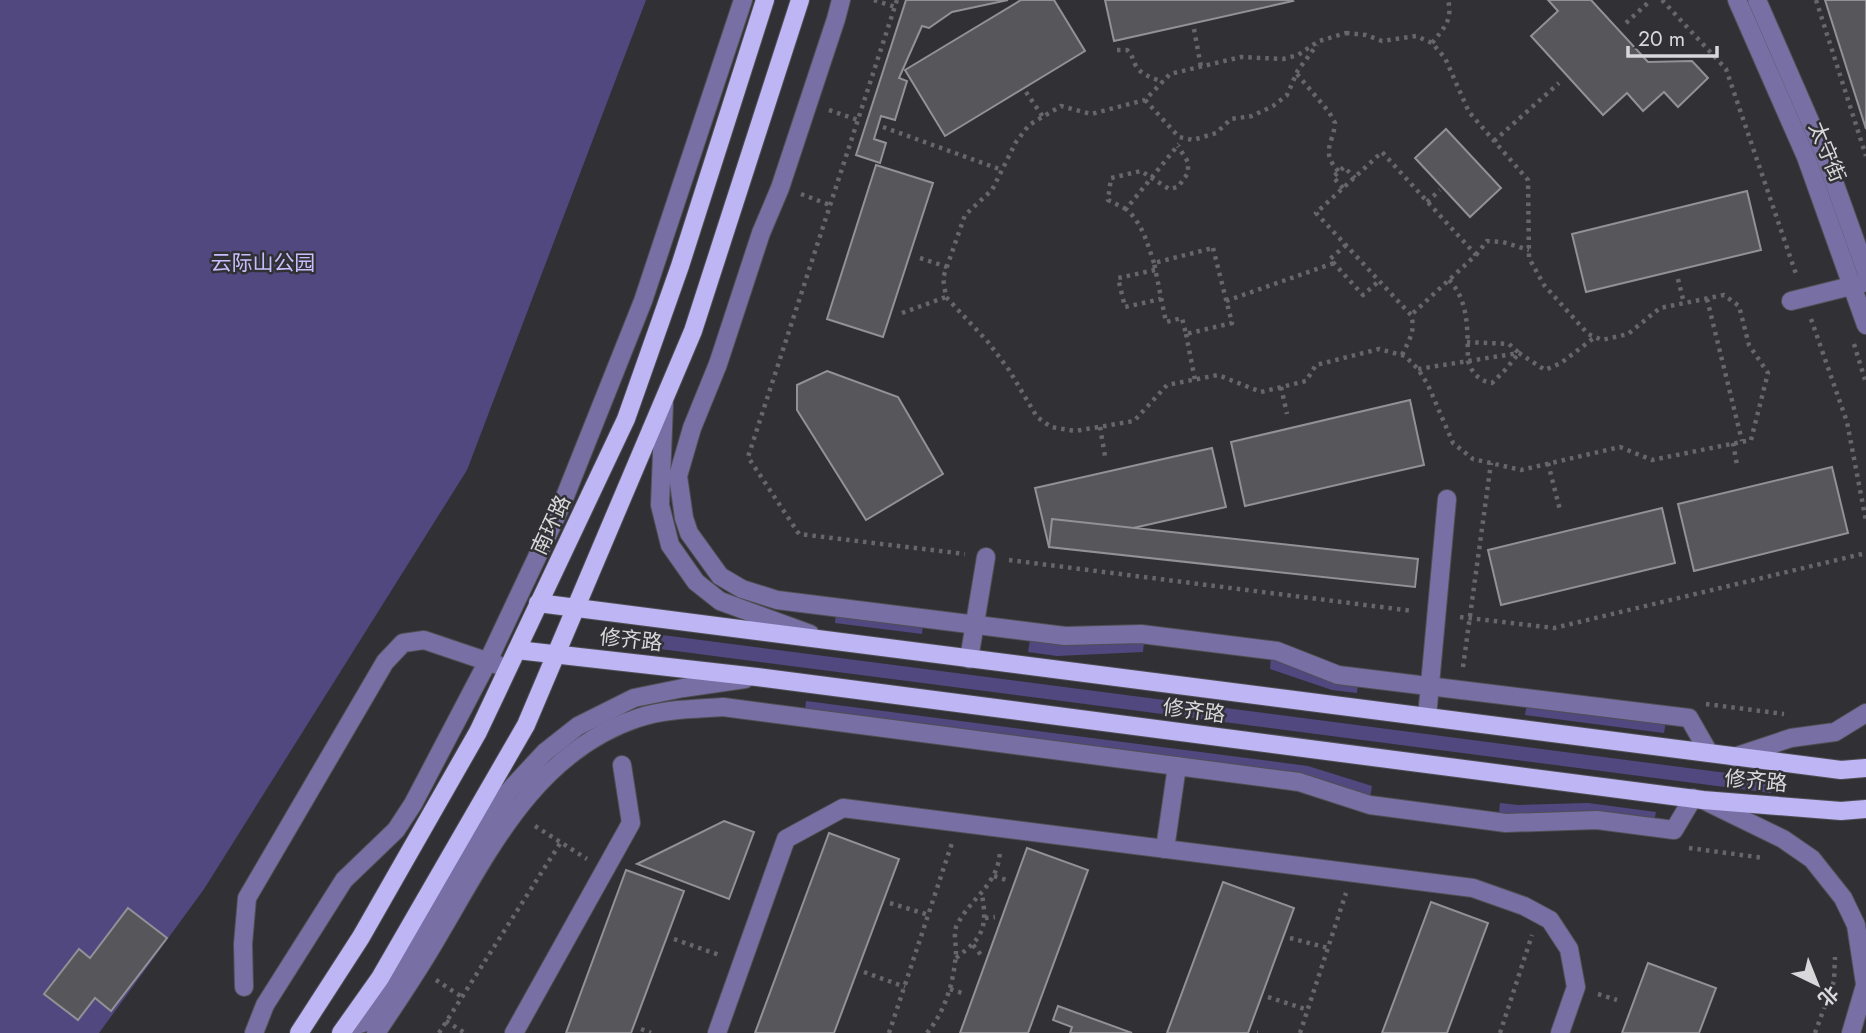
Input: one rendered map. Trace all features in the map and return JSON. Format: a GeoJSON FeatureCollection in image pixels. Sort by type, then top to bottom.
{"type":"FeatureCollection","features":[{"type":"Feature","properties":{"kind":"main road","name":"南环路"},"geometry":{"type":"LineString","coordinates":[[299,1033],[368,925],[478,732],[626,419],[680,266],[765,0]]}},
{"type":"Feature","properties":{"kind":"main road"},"geometry":{"type":"LineString","coordinates":[[342,1031],[380,978],[526,725],[693,331],[800,0]]}},
{"type":"Feature","properties":{"kind":"main road","name":"修齐路"},"geometry":{"type":"LineString","coordinates":[[538,603],[1734,757],[1841,770],[1866,768]]}},
{"type":"Feature","properties":{"kind":"main road","name":"修齐路"},"geometry":{"type":"LineString","coordinates":[[517,650],[757,677],[1698,799],[1842,811],[1866,809]]}},
{"type":"Feature","properties":{"kind":"street"},"geometry":{"type":"LineString","coordinates":[[254,1033],[265,1005],[344,880],[396,831],[413,804],[488,661],[562,505],[643,301],[743,0]]}},
{"type":"Feature","properties":{"kind":"street"},"geometry":{"type":"LineString","coordinates":[[841,0],[780,188],[761,233],[718,364],[692,428],[678,476],[684,519],[699,549],[720,576],[742,589],[777,600],[1065,636],[1141,634],[1277,651],[1338,675],[1431,677],[1689,718],[1709,753]]}},
{"type":"Feature","properties":{"kind":"street","name":"太守街"},"geometry":{"type":"LineString","coordinates":[[1737,0],[1859,284],[1866,325]]}},
{"type":"Feature","properties":{"kind":"street","name":"太守街"},"geometry":{"type":"LineString","coordinates":[[1757,0],[1823,151],[1866,271]]}},
{"type":"Feature","properties":{"kind":"street"},"geometry":{"type":"LineString","coordinates":[[1798,300],[1859,284]]}},
{"type":"Feature","properties":{"kind":"street"},"geometry":{"type":"LineString","coordinates":[[664,400],[660,505],[670,545],[696,582],[720,601],[826,640]]}},
{"type":"Feature","properties":{"kind":"street"},"geometry":{"type":"LineString","coordinates":[[1427,717],[1447,499]]}},
{"type":"Feature","properties":{"kind":"street"},"geometry":{"type":"LineString","coordinates":[[969,659],[986,557]]}},
{"type":"Feature","properties":{"kind":"street"},"geometry":{"type":"LineString","coordinates":[[244,987],[243,944],[247,898],[385,662],[403,643],[424,640],[508,668]]}},
{"type":"Feature","properties":{"kind":"street"},"geometry":{"type":"LineString","coordinates":[[342,1031],[372,1020],[508,792],[545,752],[579,726],[634,698],[757,677]]}},
{"type":"Feature","properties":{"kind":"street"},"geometry":{"type":"LineString","coordinates":[[376,1033],[435,942],[498,834],[522,800],[549,774],[585,745],[639,718],[684,709],[723,707],[1300,782],[1370,805],[1506,823],[1597,820],[1674,831],[1698,799],[1783,839],[1812,859],[1843,898],[1856,925],[1866,983],[1851,1033]]}},
{"type":"Feature","properties":{"kind":"street"},"geometry":{"type":"LineString","coordinates":[[1734,757],[1791,738],[1835,732],[1866,713]]}},
{"type":"Feature","properties":{"kind":"street"},"geometry":{"type":"LineString","coordinates":[[514,1033],[631,823],[622,765]]}},
{"type":"Feature","properties":{"kind":"street"},"geometry":{"type":"LineString","coordinates":[[1165,849],[1177,766]]}},
{"type":"Feature","properties":{"kind":"street"},"geometry":{"type":"LineString","coordinates":[[717,1033],[786,839],[843,808],[1473,888],[1524,906],[1550,920],[1569,949],[1576,988],[1560,1033]]}},
{"type":"Feature","properties":{"kind":"path"},"geometry":{"type":"LineString","coordinates":[[874,0],[895,6]]}},
{"type":"Feature","properties":{"kind":"path"},"geometry":{"type":"LineString","coordinates":[[897,0],[748,457],[799,534],[1554,628],[1866,553]]}},
{"type":"Feature","properties":{"kind":"path"},"geometry":{"type":"LineString","coordinates":[[1432,43],[1445,27],[1451,12],[1448,0]]}},
{"type":"Feature","properties":{"kind":"path"},"geometry":{"type":"LineString","coordinates":[[1626,23],[1651,0]]}},
{"type":"Feature","properties":{"kind":"path"},"geometry":{"type":"LineString","coordinates":[[1662,0],[1726,69],[1798,300],[1846,422],[1866,522]]}},
{"type":"Feature","properties":{"kind":"path"},"geometry":{"type":"LineString","coordinates":[[1816,0],[1866,156]]}},
{"type":"Feature","properties":{"kind":"path"},"geometry":{"type":"LineString","coordinates":[[1194,30],[1201,66]]}},
{"type":"Feature","properties":{"kind":"path"},"geometry":{"type":"LineString","coordinates":[[1346,33],[1366,35],[1382,41],[1416,36],[1432,43],[1445,58],[1469,113],[1528,180],[1529,258],[1544,285],[1588,334],[1602,340],[1628,334],[1660,309],[1724,295],[1738,306],[1749,345],[1768,373],[1751,440],[1652,460],[1620,447],[1521,470],[1473,459],[1453,443],[1428,385],[1418,369],[1402,355],[1379,349],[1316,365],[1306,381],[1261,392],[1218,375],[1167,385],[1134,421],[1075,431],[1051,427],[1037,417],[1009,370],[988,342],[946,297],[943,278],[965,215],[992,190],[1016,142],[1029,125],[1061,106],[1091,114],[1144,100],[1170,74],[1241,57],[1283,59],[1298,55],[1319,41],[1346,33]]}},
{"type":"Feature","properties":{"kind":"path"},"geometry":{"type":"LineString","coordinates":[[1144,100],[1178,138],[1193,140],[1216,133],[1231,119],[1252,116],[1273,106],[1287,95],[1297,74],[1319,41]]}},
{"type":"Feature","properties":{"kind":"path"},"geometry":{"type":"LineString","coordinates":[[1117,50],[1127,50],[1143,73],[1163,82]]}},
{"type":"Feature","properties":{"kind":"path"},"geometry":{"type":"LineString","coordinates":[[1297,74],[1335,122],[1328,152],[1331,163],[1339,172]]}},
{"type":"Feature","properties":{"kind":"path"},"geometry":{"type":"LineString","coordinates":[[1494,141],[1559,83]]}},
{"type":"Feature","properties":{"kind":"path"},"geometry":{"type":"LineString","coordinates":[[1026,92],[1043,117]]}},
{"type":"Feature","properties":{"kind":"path"},"geometry":{"type":"LineString","coordinates":[[821,107],[858,120]]}},
{"type":"Feature","properties":{"kind":"path"},"geometry":{"type":"LineString","coordinates":[[883,127],[1002,170]]}},
{"type":"Feature","properties":{"kind":"path"},"geometry":{"type":"LineString","coordinates":[[1126,209],[1184,138]]}},
{"type":"Feature","properties":{"kind":"path"},"geometry":{"type":"LineString","coordinates":[[1178,146],[1188,162],[1188,173],[1178,187],[1169,189],[1141,172],[1111,178],[1108,200],[1126,209],[1136,218],[1143,231],[1154,263],[1166,322],[1182,318],[1195,380]]}},
{"type":"Feature","properties":{"kind":"path"},"geometry":{"type":"LineString","coordinates":[[1402,355],[1414,326],[1410,315],[1316,213],[1382,152],[1476,255]]}},
{"type":"Feature","properties":{"kind":"path"},"geometry":{"type":"LineString","coordinates":[[1343,188],[1333,177],[1344,167],[1355,177]]}},
{"type":"Feature","properties":{"kind":"path"},"geometry":{"type":"LineString","coordinates":[[1427,202],[1440,190]]}},
{"type":"Feature","properties":{"kind":"path"},"geometry":{"type":"LineString","coordinates":[[799,193],[830,205]]}},
{"type":"Feature","properties":{"kind":"path"},"geometry":{"type":"LineString","coordinates":[[1410,315],[1476,255],[1487,241],[1503,242],[1529,250]]}},
{"type":"Feature","properties":{"kind":"path"},"geometry":{"type":"LineString","coordinates":[[1346,245],[1330,259],[1363,295],[1379,281]]}},
{"type":"Feature","properties":{"kind":"path"},"geometry":{"type":"LineString","coordinates":[[1154,263],[1213,248],[1232,323],[1186,334]]}},
{"type":"Feature","properties":{"kind":"path"},"geometry":{"type":"LineString","coordinates":[[920,258],[947,267]]}},
{"type":"Feature","properties":{"kind":"path"},"geometry":{"type":"LineString","coordinates":[[1226,301],[1334,263]]}},
{"type":"Feature","properties":{"kind":"path"},"geometry":{"type":"LineString","coordinates":[[1155,270],[1118,278],[1125,307],[1161,299]]}},
{"type":"Feature","properties":{"kind":"path"},"geometry":{"type":"LineString","coordinates":[[1449,279],[1460,290],[1464,303],[1471,370],[1483,382],[1492,383],[1519,352]]}},
{"type":"Feature","properties":{"kind":"path"},"geometry":{"type":"LineString","coordinates":[[1678,279],[1684,303]]}},
{"type":"Feature","properties":{"kind":"path"},"geometry":{"type":"LineString","coordinates":[[902,313],[946,297]]}},
{"type":"Feature","properties":{"kind":"path"},"geometry":{"type":"LineString","coordinates":[[1707,299],[1742,441]]}},
{"type":"Feature","properties":{"kind":"path"},"geometry":{"type":"LineString","coordinates":[[1467,342],[1509,344],[1545,370],[1561,363],[1595,337]]}},
{"type":"Feature","properties":{"kind":"path"},"geometry":{"type":"LineString","coordinates":[[1418,369],[1519,352]]}},
{"type":"Feature","properties":{"kind":"path"},"geometry":{"type":"LineString","coordinates":[[1281,387],[1287,414]]}},
{"type":"Feature","properties":{"kind":"path"},"geometry":{"type":"LineString","coordinates":[[1100,427],[1105,456]]}},
{"type":"Feature","properties":{"kind":"path"},"geometry":{"type":"LineString","coordinates":[[1733,443],[1737,465]]}},
{"type":"Feature","properties":{"kind":"path"},"geometry":{"type":"LineString","coordinates":[[1431,677],[1462,673],[1491,463]]}},
{"type":"Feature","properties":{"kind":"path"},"geometry":{"type":"LineString","coordinates":[[1548,463],[1560,510]]}},
{"type":"Feature","properties":{"kind":"path"},"geometry":{"type":"LineString","coordinates":[[1704,703],[1784,714]]}},
{"type":"Feature","properties":{"kind":"path"},"geometry":{"type":"LineString","coordinates":[[889,1033],[959,822]]}},
{"type":"Feature","properties":{"kind":"path"},"geometry":{"type":"LineString","coordinates":[[534,825],[605,870]]}},
{"type":"Feature","properties":{"kind":"path"},"geometry":{"type":"LineString","coordinates":[[927,1033],[936,1022],[950,989],[956,959],[955,928],[964,912],[981,895],[993,876],[1000,855],[1001,828]]}},
{"type":"Feature","properties":{"kind":"path"},"geometry":{"type":"LineString","coordinates":[[439,1033],[561,842]]}},
{"type":"Feature","properties":{"kind":"path"},"geometry":{"type":"LineString","coordinates":[[1300,1033],[1353,873]]}},
{"type":"Feature","properties":{"kind":"path"},"geometry":{"type":"LineString","coordinates":[[993,876],[1010,881]]}},
{"type":"Feature","properties":{"kind":"path"},"geometry":{"type":"LineString","coordinates":[[956,959],[973,945],[984,927],[981,895]]}},
{"type":"Feature","properties":{"kind":"path"},"geometry":{"type":"LineString","coordinates":[[890,902],[929,915]]}},
{"type":"Feature","properties":{"kind":"path"},"geometry":{"type":"LineString","coordinates":[[1500,1033],[1540,915]]}},
{"type":"Feature","properties":{"kind":"path"},"geometry":{"type":"LineString","coordinates":[[985,918],[995,917]]}},
{"type":"Feature","properties":{"kind":"path"},"geometry":{"type":"LineString","coordinates":[[1290,937],[1328,948]]}},
{"type":"Feature","properties":{"kind":"path"},"geometry":{"type":"LineString","coordinates":[[674,939],[742,963]]}},
{"type":"Feature","properties":{"kind":"path"},"geometry":{"type":"LineString","coordinates":[[973,945],[981,955]]}},
{"type":"Feature","properties":{"kind":"path"},"geometry":{"type":"LineString","coordinates":[[864,972],[905,987]]}},
{"type":"Feature","properties":{"kind":"path"},"geometry":{"type":"LineString","coordinates":[[427,975],[462,997]]}},
{"type":"Feature","properties":{"kind":"path"},"geometry":{"type":"LineString","coordinates":[[950,989],[962,993]]}},
{"type":"Feature","properties":{"kind":"path"},"geometry":{"type":"LineString","coordinates":[[1268,997],[1308,1010]]}},
{"type":"Feature","properties":{"kind":"path"},"geometry":{"type":"LineString","coordinates":[[446,1021],[465,1033]]}},
{"type":"Feature","properties":{"kind":"path"},"geometry":{"type":"LineString","coordinates":[[641,1029],[651,1033]]}},
{"type":"Feature","properties":{"kind":"green space","name":"云际山公园"},"geometry":{"type":"Polygon","coordinates":[[[0,0],[646,0],[467,470],[204,889],[99,1033],[0,1033],[0,0]]]}},
{"type":"Feature","properties":{"kind":"green space"},"geometry":{"type":"Polygon","coordinates":[[[836,613],[923,624],[922,634],[835,623],[836,613]]]}},
{"type":"Feature","properties":{"kind":"green space"},"geometry":{"type":"Polygon","coordinates":[[[647,633],[1773,779],[1771,793],[645,647],[647,633]]]}},
{"type":"Feature","properties":{"kind":"green space"},"geometry":{"type":"Polygon","coordinates":[[[1030,640],[1144,641],[1143,652],[1057,656],[1028,652],[1030,640]]]}},
{"type":"Feature","properties":{"kind":"green space"},"geometry":{"type":"Polygon","coordinates":[[[1271,657],[1358,683],[1357,693],[1332,690],[1270,669],[1271,657]]]}},
{"type":"Feature","properties":{"kind":"green space"},"geometry":{"type":"Polygon","coordinates":[[[806,701],[1308,766],[1372,786],[1370,798],[805,711],[806,701]]]}},
{"type":"Feature","properties":{"kind":"green space"},"geometry":{"type":"Polygon","coordinates":[[[1527,703],[1666,721],[1664,733],[1525,715],[1527,703]]]}},
{"type":"Feature","properties":{"kind":"green space"},"geometry":{"type":"Polygon","coordinates":[[[1500,803],[1588,803],[1656,812],[1654,821],[1516,815],[1499,813],[1500,803]]]}},
{"type":"Feature","properties":{"kind":"building"},"geometry":{"type":"Polygon","coordinates":[[[906,0],[1008,0],[952,12],[929,28],[922,26],[899,78],[907,81],[895,120],[881,116],[874,139],[886,143],[880,163],[856,155],[906,0]]]}},
{"type":"Feature","properties":{"kind":"building"},"geometry":{"type":"Polygon","coordinates":[[[1021,0],[1054,0],[1085,51],[945,136],[905,70],[1021,0]]]}},
{"type":"Feature","properties":{"kind":"building"},"geometry":{"type":"Polygon","coordinates":[[[1105,0],[1292,0],[1293,1],[1114,41],[1105,0]]]}},
{"type":"Feature","properties":{"kind":"building"},"geometry":{"type":"Polygon","coordinates":[[[1548,0],[1591,0],[1648,62],[1692,61],[1708,78],[1678,107],[1664,92],[1643,111],[1627,93],[1603,115],[1531,36],[1558,11],[1548,0]]]}},
{"type":"Feature","properties":{"kind":"building"},"geometry":{"type":"Polygon","coordinates":[[[1825,0],[1866,0],[1866,129],[1825,0]]]}},
{"type":"Feature","properties":{"kind":"building"},"geometry":{"type":"Polygon","coordinates":[[[1446,129],[1501,188],[1470,217],[1415,158],[1446,129]]]}},
{"type":"Feature","properties":{"kind":"building"},"geometry":{"type":"Polygon","coordinates":[[[876,165],[933,183],[883,337],[827,319],[876,165]]]}},
{"type":"Feature","properties":{"kind":"building"},"geometry":{"type":"Polygon","coordinates":[[[1747,191],[1761,250],[1586,292],[1572,234],[1747,191]]]}},
{"type":"Feature","properties":{"kind":"building"},"geometry":{"type":"Polygon","coordinates":[[[827,371],[898,397],[943,474],[866,520],[797,410],[797,385],[827,371]]]}},
{"type":"Feature","properties":{"kind":"building"},"geometry":{"type":"Polygon","coordinates":[[[1410,400],[1424,465],[1245,506],[1231,442],[1410,400]]]}},
{"type":"Feature","properties":{"kind":"building"},"geometry":{"type":"Polygon","coordinates":[[[1212,448],[1226,507],[1049,547],[1035,488],[1212,448]]]}},
{"type":"Feature","properties":{"kind":"building"},"geometry":{"type":"Polygon","coordinates":[[[1832,467],[1848,533],[1694,571],[1678,504],[1832,467]]]}},
{"type":"Feature","properties":{"kind":"building"},"geometry":{"type":"Polygon","coordinates":[[[1662,508],[1675,563],[1501,605],[1488,550],[1662,508]]]}},
{"type":"Feature","properties":{"kind":"building"},"geometry":{"type":"Polygon","coordinates":[[[1052,519],[1418,559],[1415,587],[1049,547],[1052,519]]]}},
{"type":"Feature","properties":{"kind":"building"},"geometry":{"type":"Polygon","coordinates":[[[724,821],[754,832],[729,899],[637,864],[724,821]]]}},
{"type":"Feature","properties":{"kind":"building"},"geometry":{"type":"Polygon","coordinates":[[[829,833],[899,859],[834,1033],[755,1033],[829,833]]]}},
{"type":"Feature","properties":{"kind":"building"},"geometry":{"type":"Polygon","coordinates":[[[1027,848],[1088,870],[1028,1033],[960,1033],[1027,848]]]}},
{"type":"Feature","properties":{"kind":"building"},"geometry":{"type":"Polygon","coordinates":[[[626,870],[684,891],[631,1033],[566,1033],[626,870]]]}},
{"type":"Feature","properties":{"kind":"building"},"geometry":{"type":"Polygon","coordinates":[[[1223,882],[1294,908],[1248,1033],[1167,1033],[1223,882]]]}},
{"type":"Feature","properties":{"kind":"building"},"geometry":{"type":"Polygon","coordinates":[[[1431,902],[1488,923],[1447,1033],[1382,1033],[1431,902]]]}},
{"type":"Feature","properties":{"kind":"building"},"geometry":{"type":"Polygon","coordinates":[[[128,908],[167,938],[111,1011],[95,998],[78,1020],[44,994],[79,949],[90,958],[128,908]]]}},
{"type":"Feature","properties":{"kind":"building"},"geometry":{"type":"Polygon","coordinates":[[[1648,963],[1716,988],[1699,1033],[1622,1033],[1648,963]]]}},
{"type":"Feature","properties":{"kind":"building"},"geometry":{"type":"Polygon","coordinates":[[[1058,1006],[1132,1033],[1070,1033],[1072,1027],[1053,1020],[1058,1006]]]}}]}
